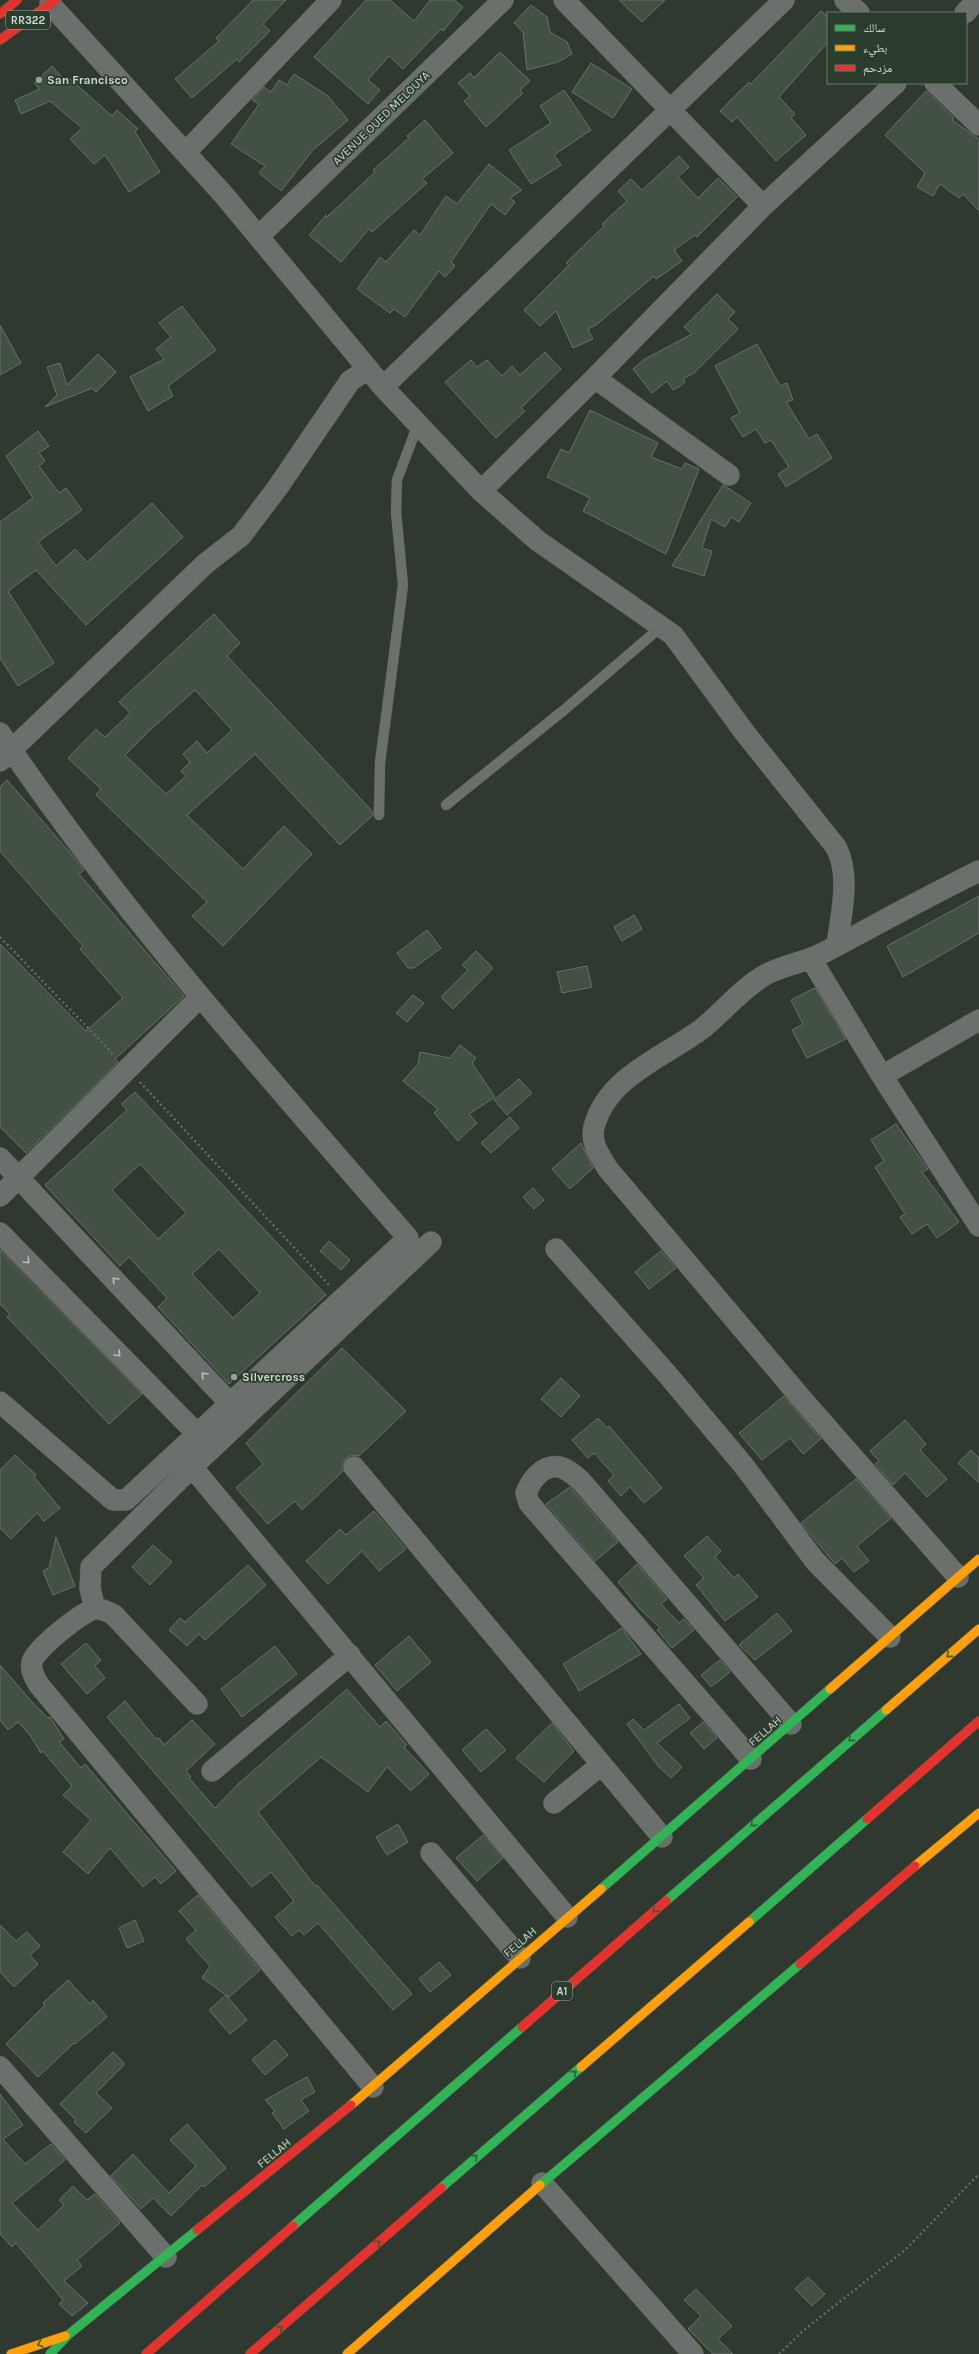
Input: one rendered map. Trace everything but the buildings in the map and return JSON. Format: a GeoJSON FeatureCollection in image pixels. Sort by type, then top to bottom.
{"type":"FeatureCollection","features":[{"type":"Feature","properties":{"kind":"main road","name":"RR322"},"geometry":{"type":"LineString","coordinates":[[0,14],[17,0]]}},
{"type":"Feature","properties":{"kind":"main road","name":"RR322"},"geometry":{"type":"LineString","coordinates":[[0,40],[52,2]]}},
{"type":"Feature","properties":{"kind":"main road","name":"FELLAH"},"geometry":{"type":"LineString","coordinates":[[50,2354],[68,2335],[166,2257],[373,2087],[567,1917],[662,1837],[979,1559]]}},
{"type":"Feature","properties":{"kind":"main road","name":"A1"},"geometry":{"type":"LineString","coordinates":[[146,2354],[979,1629]]}},
{"type":"Feature","properties":{"kind":"main road"},"geometry":{"type":"LineString","coordinates":[[250,2354],[478,2155],[782,1896],[979,1721]]}},
{"type":"Feature","properties":{"kind":"main road"},"geometry":{"type":"LineString","coordinates":[[348,2354],[542,2183],[979,1813]]}},
{"type":"Feature","properties":{"kind":"main road","name":"FELLAH"},"geometry":{"type":"LineString","coordinates":[[11,2354],[68,2335]]}},
{"type":"Feature","properties":{"kind":"street"},"geometry":{"type":"LineString","coordinates":[[186,152],[331,0]]}},
{"type":"Feature","properties":{"kind":"street","name":"AVENUE OUED MELOUYA"},"geometry":{"type":"LineString","coordinates":[[259,236],[503,0]]}},
{"type":"Feature","properties":{"kind":"street"},"geometry":{"type":"LineString","coordinates":[[564,0],[668,111],[763,206]]}},
{"type":"Feature","properties":{"kind":"street"},"geometry":{"type":"LineString","coordinates":[[383,387],[784,0]]}},
{"type":"Feature","properties":{"kind":"street"},"geometry":{"type":"LineString","coordinates":[[845,0],[858,12]]}},
{"type":"Feature","properties":{"kind":"street"},"geometry":{"type":"LineString","coordinates":[[966,12],[977,0]]}},
{"type":"Feature","properties":{"kind":"street"},"geometry":{"type":"LineString","coordinates":[[52,2],[259,236],[383,387],[481,491],[538,541],[590,579],[662,626],[673,635],[745,733],[836,848],[842,859],[844,870],[836,945]]}},
{"type":"Feature","properties":{"kind":"street"},"geometry":{"type":"LineString","coordinates":[[481,491],[595,378],[763,206],[895,84]]}},
{"type":"Feature","properties":{"kind":"street"},"geometry":{"type":"LineString","coordinates":[[936,84],[979,125]]}},
{"type":"Feature","properties":{"kind":"street"},"geometry":{"type":"LineString","coordinates":[[6,756],[205,564],[241,536],[278,487],[350,381],[368,369]]}},
{"type":"Feature","properties":{"kind":"street"},"geometry":{"type":"LineString","coordinates":[[595,378],[729,475]]}},
{"type":"Feature","properties":{"kind":"street"},"geometry":{"type":"LineString","coordinates":[[0,733],[6,756],[114,892],[200,998],[408,1238],[342,1300],[237,1411],[205,1442],[126,1500],[113,1500],[0,1402]]}},
{"type":"Feature","properties":{"kind":"street"},"geometry":{"type":"LineString","coordinates":[[958,1577],[801,1398],[608,1168],[593,1142],[594,1128],[600,1110],[617,1087],[642,1067],[702,1028],[745,989],[764,975],[778,968],[811,959],[979,871]]}},
{"type":"Feature","properties":{"kind":"street"},"geometry":{"type":"LineString","coordinates":[[811,959],[882,1076],[976,1214]]}},
{"type":"Feature","properties":{"kind":"street"},"geometry":{"type":"LineString","coordinates":[[0,1196],[127,1068],[200,998]]}},
{"type":"Feature","properties":{"kind":"street"},"geometry":{"type":"LineString","coordinates":[[882,1076],[979,1020]]}},
{"type":"Feature","properties":{"kind":"street"},"geometry":{"type":"LineString","coordinates":[[0,1158],[237,1411]]}},
{"type":"Feature","properties":{"kind":"street"},"geometry":{"type":"LineString","coordinates":[[0,1233],[205,1442]]}},
{"type":"Feature","properties":{"kind":"street"},"geometry":{"type":"LineString","coordinates":[[237,1411],[431,1242]]}},
{"type":"Feature","properties":{"kind":"street"},"geometry":{"type":"LineString","coordinates":[[556,1250],[662,1368],[739,1459],[815,1561],[890,1637]]}},
{"type":"Feature","properties":{"kind":"street"},"geometry":{"type":"LineString","coordinates":[[95,1609],[90,1588],[91,1567],[192,1466],[205,1442]]}},
{"type":"Feature","properties":{"kind":"street"},"geometry":{"type":"LineString","coordinates":[[192,1466],[567,1917]]}},
{"type":"Feature","properties":{"kind":"street"},"geometry":{"type":"LineString","coordinates":[[354,1467],[662,1837]]}},
{"type":"Feature","properties":{"kind":"street"},"geometry":{"type":"LineString","coordinates":[[751,1759],[529,1503],[526,1493],[538,1475],[549,1468],[560,1467],[581,1481],[791,1724]]}},
{"type":"Feature","properties":{"kind":"street"},"geometry":{"type":"LineString","coordinates":[[197,1704],[114,1615],[105,1610],[95,1609],[85,1613],[40,1649],[32,1661],[32,1672],[39,1685],[373,2087]]}},
{"type":"Feature","properties":{"kind":"street"},"geometry":{"type":"LineString","coordinates":[[212,1771],[350,1655]]}},
{"type":"Feature","properties":{"kind":"street"},"geometry":{"type":"LineString","coordinates":[[554,1803],[601,1765]]}},
{"type":"Feature","properties":{"kind":"street"},"geometry":{"type":"LineString","coordinates":[[431,1853],[520,1958]]}},
{"type":"Feature","properties":{"kind":"street"},"geometry":{"type":"LineString","coordinates":[[0,2067],[166,2257]]}},
{"type":"Feature","properties":{"kind":"street"},"geometry":{"type":"LineString","coordinates":[[542,2183],[693,2354]]}},
{"type":"Feature","properties":{"kind":"lane"},"geometry":{"type":"LineString","coordinates":[[379,814],[380,763],[400,615],[402,585],[396,512],[397,480],[418,424]]}},
{"type":"Feature","properties":{"kind":"lane"},"geometry":{"type":"LineString","coordinates":[[446,805],[564,710],[662,626]]}},
{"type":"Feature","properties":{"kind":"path"},"geometry":{"type":"LineString","coordinates":[[0,937],[127,1068],[342,1300]]}},
{"type":"Feature","properties":{"kind":"path"},"geometry":{"type":"LineString","coordinates":[[779,2354],[804,2330],[906,2250],[979,2174]]}},
{"type":"Feature","properties":{"kind":"traffic: fast"},"geometry":{"type":"LineString","coordinates":[[601,1889],[830,1689]]}},
{"type":"Feature","properties":{"kind":"traffic: fast"},"geometry":{"type":"LineString","coordinates":[[666,1901],[886,1710]]}},
{"type":"Feature","properties":{"kind":"traffic: fast"},"geometry":{"type":"LineString","coordinates":[[749,1922],[867,1819]]}},
{"type":"Feature","properties":{"kind":"traffic: fast"},"geometry":{"type":"LineString","coordinates":[[540,2185],[800,1964]]}},
{"type":"Feature","properties":{"kind":"traffic: fast"},"geometry":{"type":"LineString","coordinates":[[293,2226],[522,2027]]}},
{"type":"Feature","properties":{"kind":"traffic: fast"},"geometry":{"type":"LineString","coordinates":[[441,2188],[581,2067]]}},
{"type":"Feature","properties":{"kind":"traffic: fast"},"geometry":{"type":"LineString","coordinates":[[50,2354],[68,2335],[197,2230]]}},
{"type":"Feature","properties":{"kind":"traffic: slow"},"geometry":{"type":"LineString","coordinates":[[830,1689],[979,1559]]}},
{"type":"Feature","properties":{"kind":"traffic: slow"},"geometry":{"type":"LineString","coordinates":[[886,1710],[979,1629]]}},
{"type":"Feature","properties":{"kind":"traffic: slow"},"geometry":{"type":"LineString","coordinates":[[915,1866],[979,1813]]}},
{"type":"Feature","properties":{"kind":"traffic: slow"},"geometry":{"type":"LineString","coordinates":[[351,2105],[601,1889]]}},
{"type":"Feature","properties":{"kind":"traffic: slow"},"geometry":{"type":"LineString","coordinates":[[581,2067],[749,1922]]}},
{"type":"Feature","properties":{"kind":"traffic: slow"},"geometry":{"type":"LineString","coordinates":[[347,2354],[540,2185]]}},
{"type":"Feature","properties":{"kind":"traffic: slow"},"geometry":{"type":"LineString","coordinates":[[11,2354],[65,2336]]}},
{"type":"Feature","properties":{"kind":"traffic: jam"},"geometry":{"type":"LineString","coordinates":[[0,14],[17,0]]}},
{"type":"Feature","properties":{"kind":"traffic: jam"},"geometry":{"type":"LineString","coordinates":[[0,40],[55,0]]}},
{"type":"Feature","properties":{"kind":"traffic: jam"},"geometry":{"type":"LineString","coordinates":[[867,1819],[979,1721]]}},
{"type":"Feature","properties":{"kind":"traffic: jam"},"geometry":{"type":"LineString","coordinates":[[800,1964],[915,1866]]}},
{"type":"Feature","properties":{"kind":"traffic: jam"},"geometry":{"type":"LineString","coordinates":[[522,2027],[666,1901]]}},
{"type":"Feature","properties":{"kind":"traffic: jam"},"geometry":{"type":"LineString","coordinates":[[197,2230],[351,2105]]}},
{"type":"Feature","properties":{"kind":"traffic: jam"},"geometry":{"type":"LineString","coordinates":[[250,2354],[441,2188]]}},
{"type":"Feature","properties":{"kind":"traffic: jam"},"geometry":{"type":"LineString","coordinates":[[146,2354],[293,2226]]}},
{"type":"Feature","properties":{"kind":"place","name":"San Francisco"},"geometry":{"type":"Point","coordinates":[39,80]}},
{"type":"Feature","properties":{"kind":"place","name":"Silvercross"},"geometry":{"type":"Point","coordinates":[234,1377]}}]}
